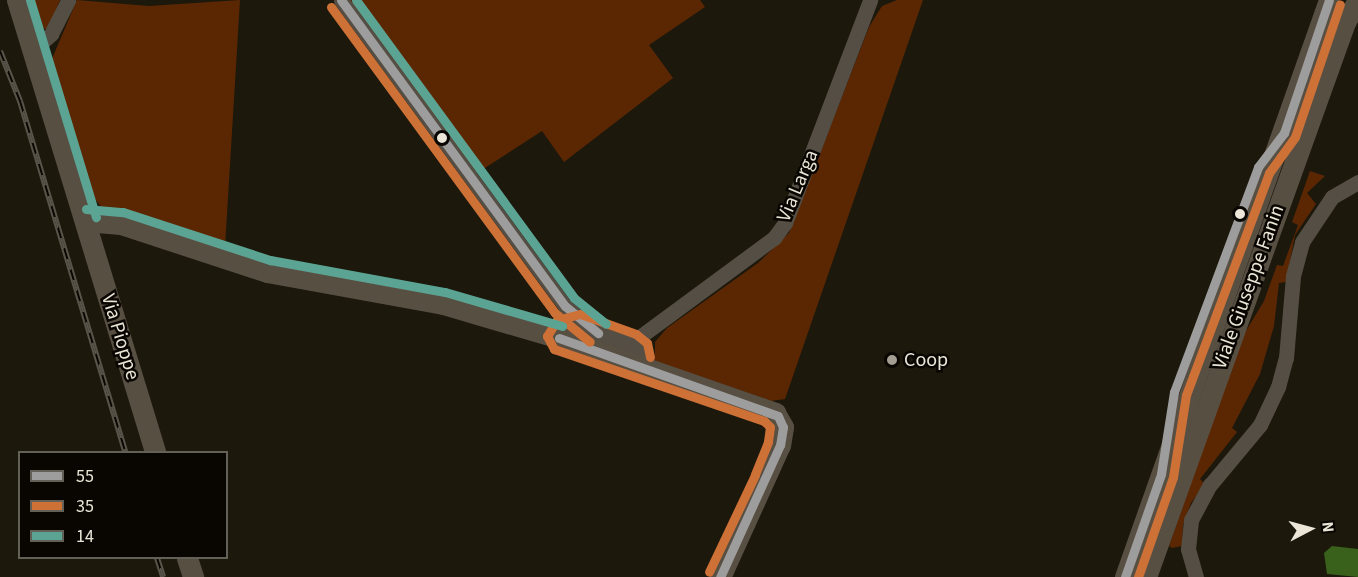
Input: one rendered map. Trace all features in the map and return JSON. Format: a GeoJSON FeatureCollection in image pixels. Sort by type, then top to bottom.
{"type":"FeatureCollection","features":[{"type":"Feature","properties":{"kind":"street"},"geometry":{"type":"LineString","coordinates":[[17,0],[34,49],[85,221],[121,224],[267,272],[443,304],[639,364],[778,416],[783,427],[780,445],[720,577]]}},
{"type":"Feature","properties":{"kind":"street"},"geometry":{"type":"LineString","coordinates":[[34,49],[51,34],[68,0]]}},
{"type":"Feature","properties":{"kind":"street"},"geometry":{"type":"LineString","coordinates":[[342,0],[565,306],[598,333]]}},
{"type":"Feature","properties":{"kind":"street","name":"Via Larga"},"geometry":{"type":"LineString","coordinates":[[630,344],[774,238],[785,223],[870,0]]}},
{"type":"Feature","properties":{"kind":"street","name":"Viale Giuseppe Fanin"},"geometry":{"type":"LineString","coordinates":[[1125,577],[1329,0]]}},
{"type":"Feature","properties":{"kind":"street","name":"Viale Giuseppe Fanin"},"geometry":{"type":"LineString","coordinates":[[1146,577],[1334,52],[1358,0]]}},
{"type":"Feature","properties":{"kind":"street"},"geometry":{"type":"LineString","coordinates":[[1196,577],[1188,549],[1191,520],[1210,485],[1260,425],[1278,387],[1286,358],[1293,276],[1302,242],[1332,197],[1358,182]]}},
{"type":"Feature","properties":{"kind":"street","name":"Via Pioppe"},"geometry":{"type":"LineString","coordinates":[[85,221],[154,451]]}},
{"type":"Feature","properties":{"kind":"street"},"geometry":{"type":"LineString","coordinates":[[559,338],[564,330],[577,326],[630,344],[637,349],[639,364]]}},
{"type":"Feature","properties":{"kind":"street"},"geometry":{"type":"LineString","coordinates":[[187,559],[193,577]]}},
{"type":"Feature","properties":{"kind":"shaded area"},"geometry":{"type":"Polygon","coordinates":[[[26,0],[60,0],[48,29],[38,28],[26,0]]]}},
{"type":"Feature","properties":{"kind":"shaded area"},"geometry":{"type":"Polygon","coordinates":[[[77,0],[149,6],[240,0],[225,247],[102,208],[92,195],[51,61],[77,0]]]}},
{"type":"Feature","properties":{"kind":"shaded area"},"geometry":{"type":"Polygon","coordinates":[[[346,0],[700,0],[705,7],[649,45],[673,78],[564,162],[542,131],[468,179],[346,0]]]}},
{"type":"Feature","properties":{"kind":"shaded area"},"geometry":{"type":"Polygon","coordinates":[[[897,0],[923,0],[785,399],[771,401],[655,361],[655,342],[667,328],[758,263],[789,233],[869,27],[882,6],[897,0]]]}},
{"type":"Feature","properties":{"kind":"shaded area"},"geometry":{"type":"Polygon","coordinates":[[[1310,171],[1325,176],[1307,193],[1316,204],[1295,235],[1286,282],[1279,283],[1274,326],[1260,374],[1232,428],[1237,432],[1200,479],[1205,484],[1191,503],[1183,525],[1182,546],[1172,548],[1169,546],[1241,339],[1264,301],[1277,265],[1283,266],[1298,225],[1292,222],[1310,171]]]}},
{"type":"Feature","properties":{"kind":"shaded area"},"geometry":{"type":"Polygon","coordinates":[[[1332,546],[1358,549],[1358,577],[1327,574],[1324,553],[1332,546]]]}},
{"type":"Feature","properties":{"kind":"railway"},"geometry":{"type":"LineString","coordinates":[[0,51],[20,101],[125,451]]}},
{"type":"Feature","properties":{"kind":"railway"},"geometry":{"type":"LineString","coordinates":[[157,559],[163,577]]}},
{"type":"Feature","properties":{"kind":"transit line","name":"14"},"geometry":{"type":"LineString","coordinates":[[30,0],[96,217]]}},
{"type":"Feature","properties":{"kind":"transit line","name":"55"},"geometry":{"type":"LineString","coordinates":[[341,0],[565,306],[598,333]]}},
{"type":"Feature","properties":{"kind":"transit line","name":"14"},"geometry":{"type":"LineString","coordinates":[[356,0],[574,298],[606,324]]}},
{"type":"Feature","properties":{"kind":"transit line","name":"55"},"geometry":{"type":"LineString","coordinates":[[1125,577],[1161,474],[1174,392],[1258,167],[1284,133],[1329,0]]}},
{"type":"Feature","properties":{"kind":"transit line","name":"35"},"geometry":{"type":"LineString","coordinates":[[1138,577],[1173,477],[1186,395],[1269,173],[1295,137],[1340,4]]}},
{"type":"Feature","properties":{"kind":"transit line","name":"35"},"geometry":{"type":"LineString","coordinates":[[331,7],[555,313],[590,342]]}},
{"type":"Feature","properties":{"kind":"transit line","name":"14"},"geometry":{"type":"LineString","coordinates":[[86,209],[123,212],[270,260],[445,292],[562,326]]}},
{"type":"Feature","properties":{"kind":"transit line","name":"35"},"geometry":{"type":"LineString","coordinates":[[650,357],[647,343],[636,334],[580,314],[557,320],[547,336],[554,349],[764,421],[770,427],[768,442],[755,475],[709,572]]}},
{"type":"Feature","properties":{"kind":"transit line","name":"55"},"geometry":{"type":"LineString","coordinates":[[559,338],[778,416],[783,427],[780,445],[720,577]]}},
{"type":"Feature","properties":{"kind":"place","name":"Coop"},"geometry":{"type":"Point","coordinates":[892,360]}}]}
